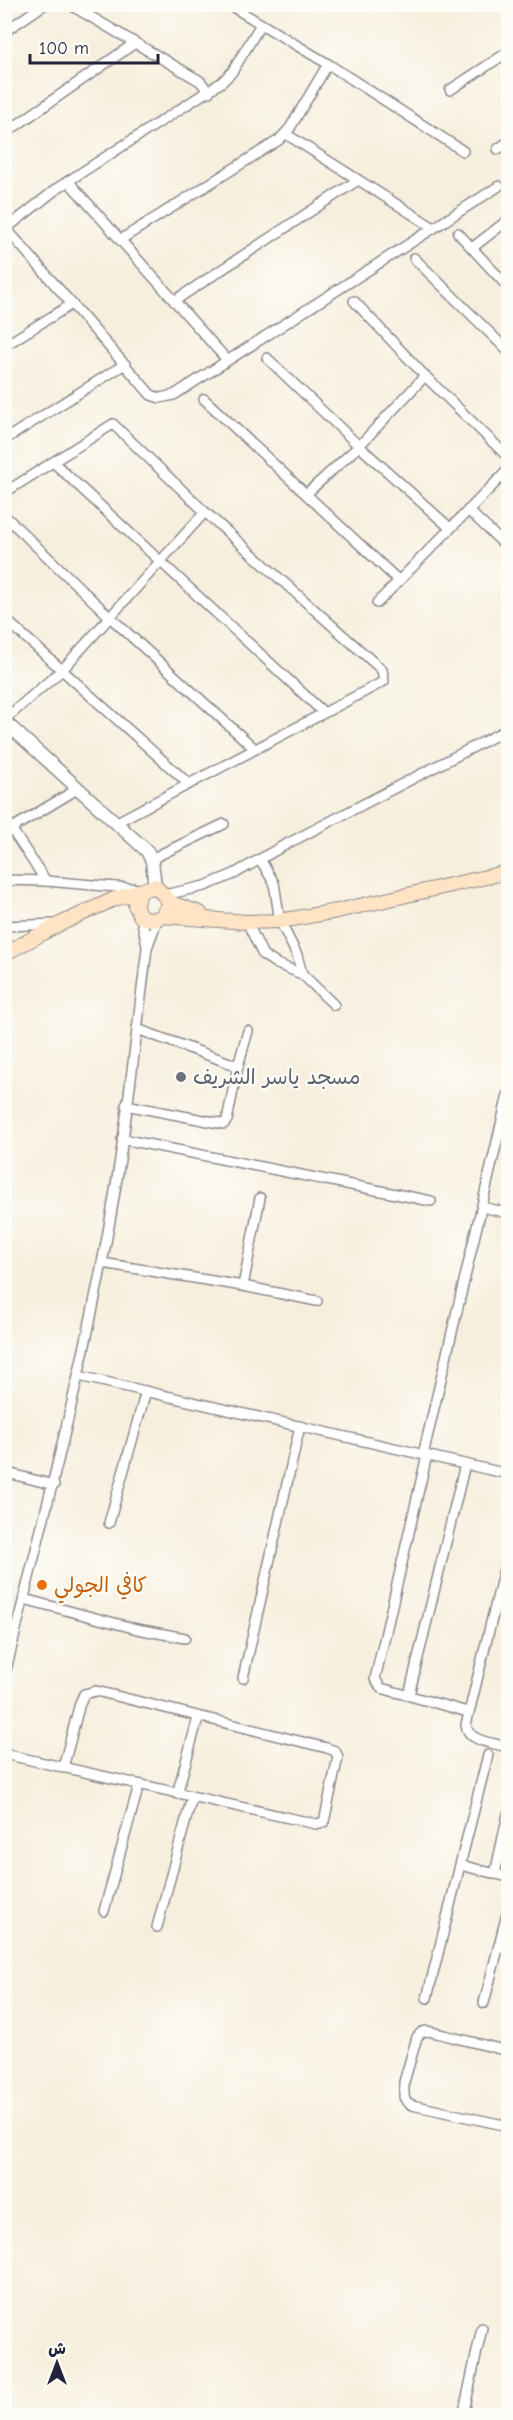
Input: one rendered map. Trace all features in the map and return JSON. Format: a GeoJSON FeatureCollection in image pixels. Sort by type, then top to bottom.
{"type":"FeatureCollection","features":[{"type":"Feature","properties":{"kind":"main road"},"geometry":{"type":"LineString","coordinates":[[95,908],[116,906],[149,920],[160,917],[247,922],[280,921],[337,911],[508,872]]}},
{"type":"Feature","properties":{"kind":"main road"},"geometry":{"type":"LineString","coordinates":[[139,915],[135,905],[154,893]]}},
{"type":"Feature","properties":{"kind":"main road"},"geometry":{"type":"LineString","coordinates":[[154,893],[166,908],[160,917]]}},
{"type":"Feature","properties":{"kind":"main road"},"geometry":{"type":"LineString","coordinates":[[4,954],[112,900],[154,893],[186,909],[219,920]]}},
{"type":"Feature","properties":{"kind":"street"},"geometry":{"type":"LineString","coordinates":[[4,32],[45,4]]}},
{"type":"Feature","properties":{"kind":"street"},"geometry":{"type":"LineString","coordinates":[[69,4],[200,81],[208,92]]}},
{"type":"Feature","properties":{"kind":"street"},"geometry":{"type":"LineString","coordinates":[[228,4],[328,64],[463,151]]}},
{"type":"Feature","properties":{"kind":"street"},"geometry":{"type":"LineString","coordinates":[[261,24],[232,72],[208,92],[68,181],[6,227],[151,395],[165,398],[174,394],[499,186]]}},
{"type":"Feature","properties":{"kind":"street"},"geometry":{"type":"LineString","coordinates":[[4,134],[135,43]]}},
{"type":"Feature","properties":{"kind":"street"},"geometry":{"type":"LineString","coordinates":[[450,90],[508,52]]}},
{"type":"Feature","properties":{"kind":"street"},"geometry":{"type":"LineString","coordinates":[[120,240],[271,146],[286,134],[328,64]]}},
{"type":"Feature","properties":{"kind":"street"},"geometry":{"type":"LineString","coordinates":[[286,134],[434,228]]}},
{"type":"Feature","properties":{"kind":"street"},"geometry":{"type":"LineString","coordinates":[[498,149],[508,142]]}},
{"type":"Feature","properties":{"kind":"street"},"geometry":{"type":"LineString","coordinates":[[174,301],[358,180]]}},
{"type":"Feature","properties":{"kind":"street"},"geometry":{"type":"LineString","coordinates":[[68,181],[227,360]]}},
{"type":"Feature","properties":{"kind":"street"},"geometry":{"type":"LineString","coordinates":[[472,248],[508,220]]}},
{"type":"Feature","properties":{"kind":"street"},"geometry":{"type":"LineString","coordinates":[[458,233],[508,287]]}},
{"type":"Feature","properties":{"kind":"street"},"geometry":{"type":"LineString","coordinates":[[414,258],[508,351]]}},
{"type":"Feature","properties":{"kind":"street"},"geometry":{"type":"LineString","coordinates":[[354,302],[508,457]]}},
{"type":"Feature","properties":{"kind":"street"},"geometry":{"type":"LineString","coordinates":[[4,346],[72,304]]}},
{"type":"Feature","properties":{"kind":"street"},"geometry":{"type":"LineString","coordinates":[[267,358],[359,446],[450,528]]}},
{"type":"Feature","properties":{"kind":"street"},"geometry":{"type":"LineString","coordinates":[[4,440],[125,364]]}},
{"type":"Feature","properties":{"kind":"street"},"geometry":{"type":"LineString","coordinates":[[306,494],[359,446],[425,376]]}},
{"type":"Feature","properties":{"kind":"street"},"geometry":{"type":"LineString","coordinates":[[204,399],[399,581]]}},
{"type":"Feature","properties":{"kind":"street"},"geometry":{"type":"LineString","coordinates":[[4,494],[113,424],[205,512],[382,670],[384,681],[117,822]]}},
{"type":"Feature","properties":{"kind":"street"},"geometry":{"type":"LineString","coordinates":[[53,462],[323,712]]}},
{"type":"Feature","properties":{"kind":"street"},"geometry":{"type":"LineString","coordinates":[[377,603],[508,470]]}},
{"type":"Feature","properties":{"kind":"street"},"geometry":{"type":"LineString","coordinates":[[468,510],[508,548]]}},
{"type":"Feature","properties":{"kind":"street"},"geometry":{"type":"LineString","coordinates":[[154,893],[151,860],[147,851],[4,721],[62,670],[205,512]]}},
{"type":"Feature","properties":{"kind":"street"},"geometry":{"type":"LineString","coordinates":[[4,515],[111,618],[255,749]]}},
{"type":"Feature","properties":{"kind":"street"},"geometry":{"type":"LineString","coordinates":[[4,618],[189,784]]}},
{"type":"Feature","properties":{"kind":"street"},"geometry":{"type":"LineString","coordinates":[[4,880],[46,881],[154,893],[214,883],[508,729]]}},
{"type":"Feature","properties":{"kind":"street"},"geometry":{"type":"LineString","coordinates":[[46,881],[8,831],[79,788]]}},
{"type":"Feature","properties":{"kind":"street"},"geometry":{"type":"LineString","coordinates":[[151,860],[224,824]]}},
{"type":"Feature","properties":{"kind":"street"},"geometry":{"type":"LineString","coordinates":[[260,859],[274,883],[280,921],[297,955],[302,974]]}},
{"type":"Feature","properties":{"kind":"street"},"geometry":{"type":"LineString","coordinates":[[139,915],[147,948]]}},
{"type":"Feature","properties":{"kind":"street"},"geometry":{"type":"LineString","coordinates":[[4,1678],[54,1485],[79,1376],[117,1186],[147,948],[160,917]]}},
{"type":"Feature","properties":{"kind":"street"},"geometry":{"type":"LineString","coordinates":[[247,922],[263,955],[277,964],[302,974],[334,1005]]}},
{"type":"Feature","properties":{"kind":"street"},"geometry":{"type":"LineString","coordinates":[[4,926],[60,924]]}},
{"type":"Feature","properties":{"kind":"street"},"geometry":{"type":"LineString","coordinates":[[137,1029],[238,1066]]}},
{"type":"Feature","properties":{"kind":"street"},"geometry":{"type":"LineString","coordinates":[[126,1105],[224,1124],[228,1120],[238,1066],[248,1031]]}},
{"type":"Feature","properties":{"kind":"street"},"geometry":{"type":"LineString","coordinates":[[468,1712],[381,1688],[377,1684],[375,1674],[482,1207],[504,1136],[508,1095]]}},
{"type":"Feature","properties":{"kind":"street"},"geometry":{"type":"LineString","coordinates":[[122,1139],[430,1201]]}},
{"type":"Feature","properties":{"kind":"street"},"geometry":{"type":"LineString","coordinates":[[243,1286],[260,1197]]}},
{"type":"Feature","properties":{"kind":"street"},"geometry":{"type":"LineString","coordinates":[[482,1207],[508,1213]]}},
{"type":"Feature","properties":{"kind":"street"},"geometry":{"type":"LineString","coordinates":[[102,1263],[317,1300]]}},
{"type":"Feature","properties":{"kind":"street"},"geometry":{"type":"LineString","coordinates":[[79,1376],[508,1474]]}},
{"type":"Feature","properties":{"kind":"street"},"geometry":{"type":"LineString","coordinates":[[109,1523],[146,1391]]}},
{"type":"Feature","properties":{"kind":"street"},"geometry":{"type":"LineString","coordinates":[[243,1678],[300,1426]]}},
{"type":"Feature","properties":{"kind":"street"},"geometry":{"type":"LineString","coordinates":[[409,1695],[465,1464]]}},
{"type":"Feature","properties":{"kind":"street"},"geometry":{"type":"LineString","coordinates":[[4,1472],[54,1485]]}},
{"type":"Feature","properties":{"kind":"street"},"geometry":{"type":"LineString","coordinates":[[508,1552],[468,1712],[466,1729],[470,1736],[508,1746]]}},
{"type":"Feature","properties":{"kind":"street"},"geometry":{"type":"LineString","coordinates":[[24,1599],[137,1629],[185,1638]]}},
{"type":"Feature","properties":{"kind":"street"},"geometry":{"type":"LineString","coordinates":[[4,1754],[63,1768],[177,1794],[316,1824],[324,1822],[338,1764],[335,1751],[327,1748],[90,1691],[84,1694],[80,1703],[63,1768]]}},
{"type":"Feature","properties":{"kind":"street"},"geometry":{"type":"LineString","coordinates":[[177,1794],[198,1718]]}},
{"type":"Feature","properties":{"kind":"street"},"geometry":{"type":"LineString","coordinates":[[427,1998],[488,1755]]}},
{"type":"Feature","properties":{"kind":"street"},"geometry":{"type":"LineString","coordinates":[[104,1911],[139,1785]]}},
{"type":"Feature","properties":{"kind":"street"},"geometry":{"type":"LineString","coordinates":[[157,1927],[192,1797]]}},
{"type":"Feature","properties":{"kind":"street"},"geometry":{"type":"LineString","coordinates":[[495,1874],[508,1814]]}},
{"type":"Feature","properties":{"kind":"street"},"geometry":{"type":"LineString","coordinates":[[460,1865],[508,1877]]}},
{"type":"Feature","properties":{"kind":"street"},"geometry":{"type":"LineString","coordinates":[[484,2003],[508,1913]]}},
{"type":"Feature","properties":{"kind":"street"},"geometry":{"type":"LineString","coordinates":[[508,2051],[428,2031],[422,2032],[417,2037],[404,2089],[407,2102],[412,2105],[508,2126]]}},
{"type":"Feature","properties":{"kind":"street"},"geometry":{"type":"LineString","coordinates":[[463,2415],[482,2328]]}},
{"type":"Feature","properties":{"kind":"place","name":"مسجد ياسر الشريف"},"geometry":{"type":"Point","coordinates":[181,1077]}},
{"type":"Feature","properties":{"kind":"place","name":"كافي الجولي"},"geometry":{"type":"Point","coordinates":[42,1585]}}]}
